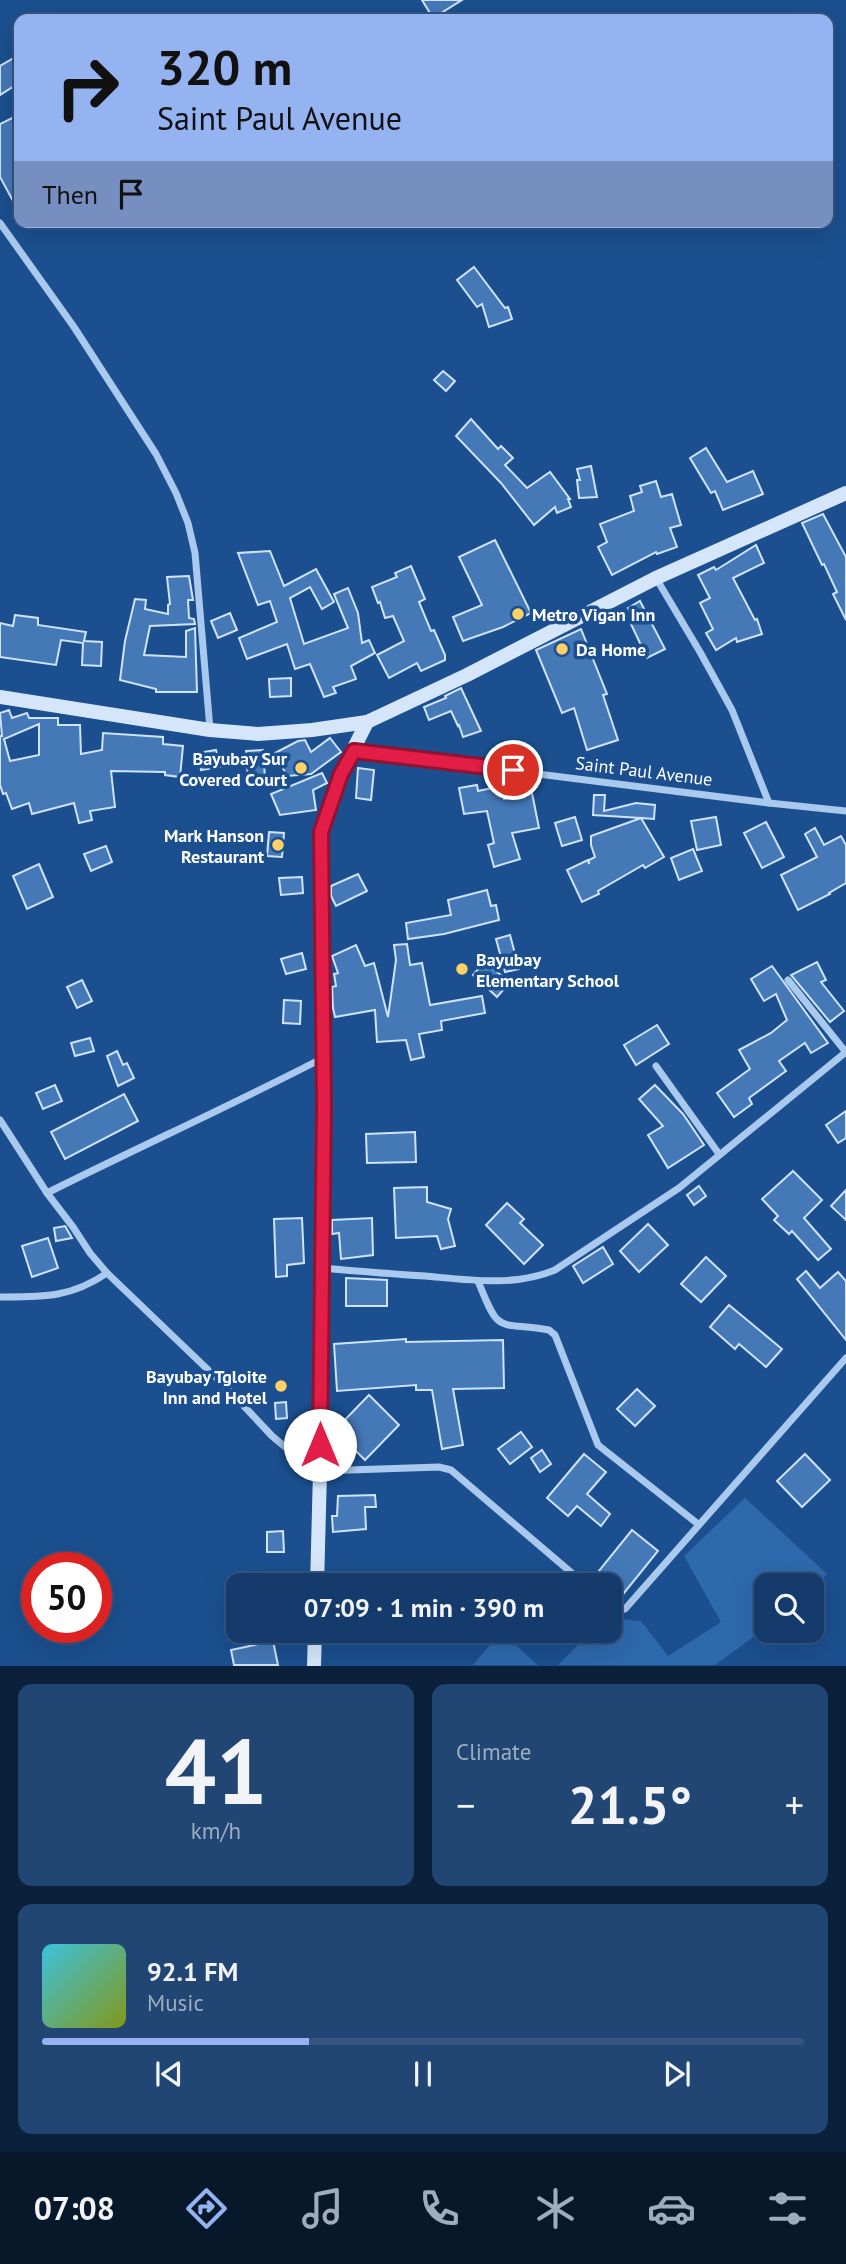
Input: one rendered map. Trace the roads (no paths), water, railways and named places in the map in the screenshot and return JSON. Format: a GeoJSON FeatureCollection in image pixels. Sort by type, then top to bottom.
{"type":"FeatureCollection","features":[{"type":"Feature","properties":{"kind":"main road"},"geometry":{"type":"LineString","coordinates":[[0,697],[211,730],[271,733],[366,722],[467,675],[656,578],[846,493]]}},
{"type":"Feature","properties":{"kind":"main road"},"geometry":{"type":"LineString","coordinates":[[317,1573],[322,1268],[321,832],[341,774],[366,722]]}},
{"type":"Feature","properties":{"kind":"main road"},"geometry":{"type":"LineString","coordinates":[[314,1665],[315,1643]]}},
{"type":"Feature","properties":{"kind":"street"},"geometry":{"type":"LineString","coordinates":[[0,223],[74,327],[156,454],[176,493],[188,523],[195,553],[211,730]]}},
{"type":"Feature","properties":{"kind":"street"},"geometry":{"type":"LineString","coordinates":[[656,578],[732,710],[769,803]]}},
{"type":"Feature","properties":{"kind":"street","name":"Saint Paul Avenue"},"geometry":{"type":"LineString","coordinates":[[354,751],[846,811]]}},
{"type":"Feature","properties":{"kind":"street"},"geometry":{"type":"LineString","coordinates":[[322,1268],[478,1280],[515,1280],[541,1276],[555,1270],[679,1188],[846,1052],[788,980]]}},
{"type":"Feature","properties":{"kind":"street"},"geometry":{"type":"LineString","coordinates":[[47,1193],[157,1138],[236,1103],[323,1058]]}},
{"type":"Feature","properties":{"kind":"street"},"geometry":{"type":"LineString","coordinates":[[656,1066],[719,1154]]}},
{"type":"Feature","properties":{"kind":"street"},"geometry":{"type":"LineString","coordinates":[[0,1120],[47,1193],[107,1273],[227,1388],[272,1436],[295,1455],[320,1471],[446,1468],[457,1473],[572,1573]]}},
{"type":"Feature","properties":{"kind":"street"},"geometry":{"type":"LineString","coordinates":[[0,1297],[60,1295],[90,1284],[107,1273]]}},
{"type":"Feature","properties":{"kind":"street"},"geometry":{"type":"LineString","coordinates":[[478,1280],[491,1312],[502,1324],[550,1330],[555,1335],[598,1445],[698,1524]]}},
{"type":"Feature","properties":{"kind":"street"},"geometry":{"type":"LineString","coordinates":[[622,1609],[846,1359]]}},
{"type":"Feature","properties":{"kind":"place","name":"Metro Vigan Inn"},"geometry":{"type":"Point","coordinates":[518,614]}},
{"type":"Feature","properties":{"kind":"place","name":"Da Home"},"geometry":{"type":"Point","coordinates":[562,649]}},
{"type":"Feature","properties":{"kind":"place","name":"Bayubay Sur Covered Court"},"geometry":{"type":"Point","coordinates":[301,768]}},
{"type":"Feature","properties":{"kind":"place","name":"Mark Hanson Restaurant"},"geometry":{"type":"Point","coordinates":[278,845]}},
{"type":"Feature","properties":{"kind":"place","name":"Bayubay Elementary School"},"geometry":{"type":"Point","coordinates":[462,969]}},
{"type":"Feature","properties":{"kind":"place","name":"Bayubay Tgloite Inn and Hotel"},"geometry":{"type":"Point","coordinates":[281,1386]}}]}
